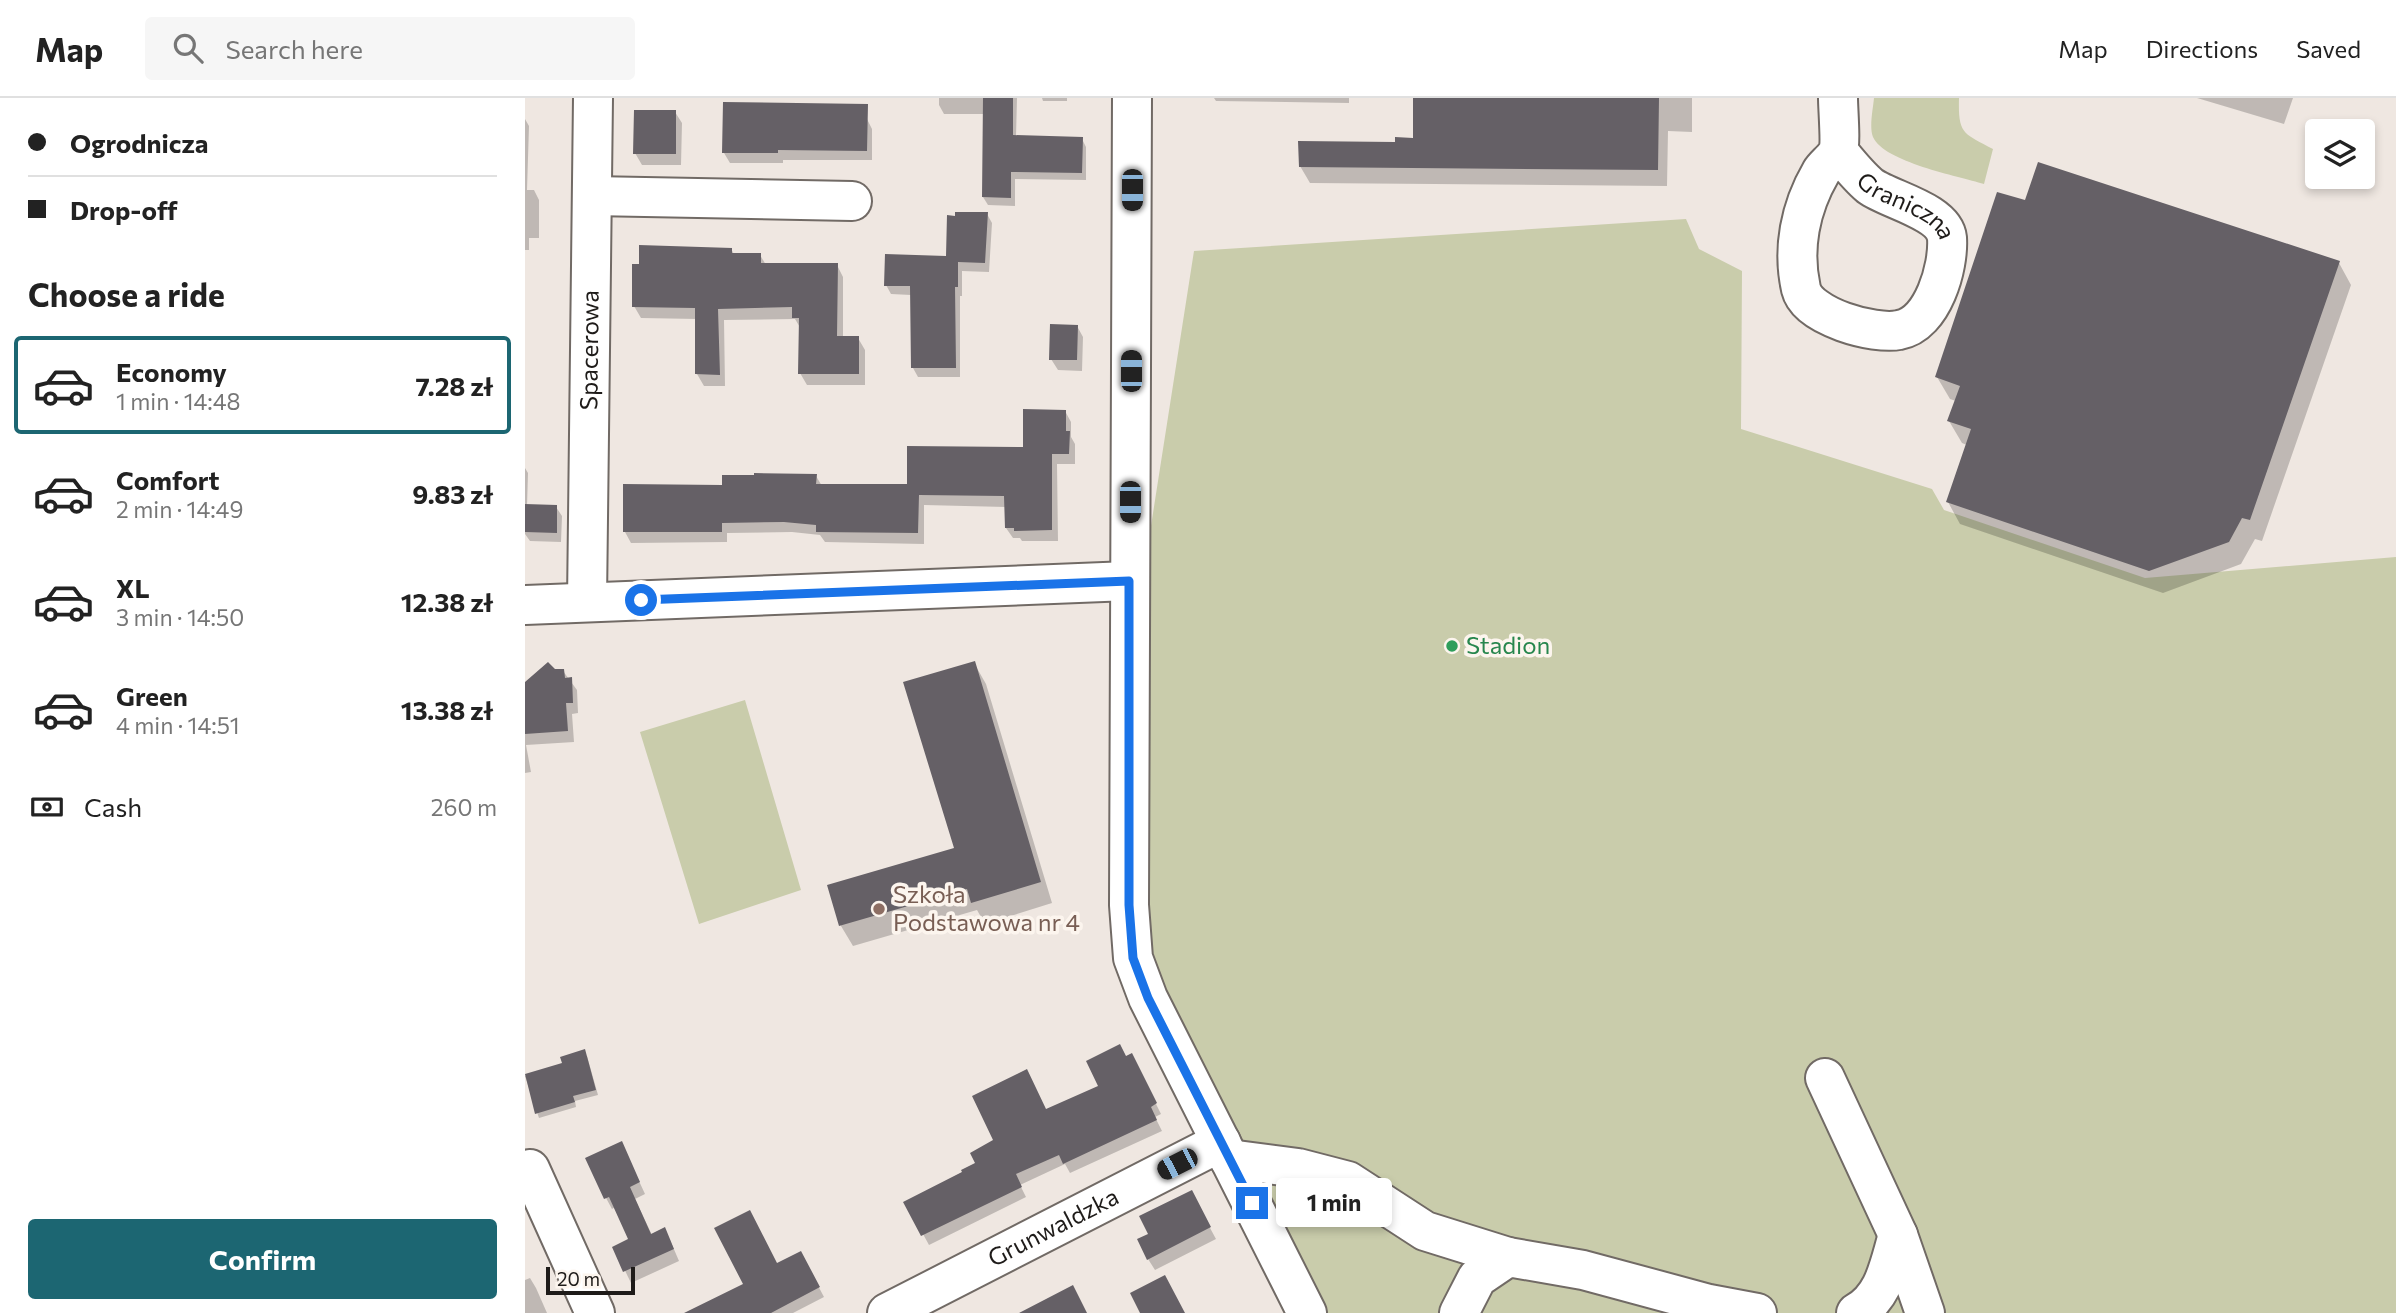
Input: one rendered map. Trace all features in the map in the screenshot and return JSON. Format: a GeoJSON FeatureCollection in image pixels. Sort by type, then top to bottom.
{"type":"FeatureCollection","features":[{"type":"Feature","properties":{"kind":"street","name":"Spacerowa"},"geometry":{"type":"LineString","coordinates":[[587,602],[593,98]]}},
{"type":"Feature","properties":{"kind":"street"},"geometry":{"type":"LineString","coordinates":[[1132,98],[1129,905],[1133,958],[1148,998],[1307,1313]]}},
{"type":"Feature","properties":{"kind":"street","name":"Graniczna"},"geometry":{"type":"LineString","coordinates":[[1838,98],[1838,151],[1822,170],[1810,194],[1801,223],[1796,260],[1802,294],[1814,307],[1841,321],[1874,330],[1900,330],[1919,321],[1935,295],[1946,261],[1947,234],[1933,217],[1883,194],[1868,184],[1838,151]]}},
{"type":"Feature","properties":{"kind":"street"},"geometry":{"type":"LineString","coordinates":[[592,196],[852,201]]}},
{"type":"Feature","properties":{"kind":"street"},"geometry":{"type":"LineString","coordinates":[[525,605],[1129,581]]}},
{"type":"Feature","properties":{"kind":"street"},"geometry":{"type":"LineString","coordinates":[[1825,1078],[1898,1235],[1924,1313]]}},
{"type":"Feature","properties":{"kind":"street"},"geometry":{"type":"LineString","coordinates":[[1225,1150],[1348,1181],[1425,1231],[1508,1257],[1583,1270],[1709,1304],[1757,1313]]}},
{"type":"Feature","properties":{"kind":"street","name":"Grunwaldzka"},"geometry":{"type":"LineString","coordinates":[[887,1313],[1225,1150]]}},
{"type":"Feature","properties":{"kind":"street"},"geometry":{"type":"LineString","coordinates":[[530,1169],[595,1313]]}},
{"type":"Feature","properties":{"kind":"street"},"geometry":{"type":"LineString","coordinates":[[1856,1313],[1882,1289],[1898,1235]]}},
{"type":"Feature","properties":{"kind":"street"},"geometry":{"type":"LineString","coordinates":[[1458,1313],[1477,1278],[1508,1257]]}},
{"type":"Feature","properties":{"kind":"green space"},"geometry":{"type":"Polygon","coordinates":[[[1874,98],[1959,98],[1961,126],[1964,131],[1993,149],[1984,184],[1906,161],[1880,146],[1872,133],[1874,98]]]}},
{"type":"Feature","properties":{"kind":"green space"},"geometry":{"type":"Polygon","coordinates":[[[1686,219],[1699,249],[1742,271],[1741,429],[1932,489],[1944,510],[2145,578],[2396,557],[2396,1313],[1323,1313],[1148,955],[1143,577],[1194,251],[1686,219]]]}},
{"type":"Feature","properties":{"kind":"green space"},"geometry":{"type":"Polygon","coordinates":[[[745,700],[801,890],[699,924],[640,732],[745,700]]]}},
{"type":"Feature","properties":{"kind":"building"},"geometry":{"type":"Polygon","coordinates":[[[983,98],[1013,98],[1013,135],[1083,137],[1082,173],[1011,172],[1011,198],[982,197],[983,98]]]}},
{"type":"Feature","properties":{"kind":"building"},"geometry":{"type":"Polygon","coordinates":[[[1413,98],[1659,98],[1658,170],[1299,167],[1298,141],[1395,142],[1395,137],[1413,138],[1413,98]]]}},
{"type":"Feature","properties":{"kind":"building"},"geometry":{"type":"Polygon","coordinates":[[[723,102],[868,104],[867,151],[778,150],[778,153],[722,153],[723,102]]]}},
{"type":"Feature","properties":{"kind":"building"},"geometry":{"type":"Polygon","coordinates":[[[634,110],[676,110],[676,154],[633,154],[634,110]]]}},
{"type":"Feature","properties":{"kind":"building"},"geometry":{"type":"Polygon","coordinates":[[[2038,162],[2340,261],[2250,520],[2242,518],[2229,542],[2149,571],[1946,502],[1971,429],[1947,421],[1960,386],[1935,377],[1997,192],[2025,200],[2038,162]]]}},
{"type":"Feature","properties":{"kind":"building"},"geometry":{"type":"Polygon","coordinates":[[[955,212],[988,212],[985,263],[958,262],[958,287],[955,287],[956,368],[911,368],[910,286],[884,286],[885,254],[946,256],[947,215],[955,216],[955,212]]]}},
{"type":"Feature","properties":{"kind":"building"},"geometry":{"type":"Polygon","coordinates":[[[639,245],[732,248],[732,253],[761,253],[761,263],[838,263],[837,336],[859,336],[859,374],[798,374],[799,318],[792,318],[792,307],[718,309],[720,375],[695,374],[695,308],[632,307],[632,264],[639,264],[639,245]]]}},
{"type":"Feature","properties":{"kind":"building"},"geometry":{"type":"Polygon","coordinates":[[[1050,324],[1078,325],[1077,360],[1049,360],[1050,324]]]}},
{"type":"Feature","properties":{"kind":"building"},"geometry":{"type":"Polygon","coordinates":[[[1023,409],[1066,410],[1066,431],[1070,431],[1069,454],[1052,454],[1052,530],[1014,531],[1014,528],[1005,528],[1004,496],[919,495],[918,533],[816,532],[816,525],[784,522],[722,523],[722,532],[623,532],[623,484],[722,485],[722,475],[754,473],[817,474],[816,484],[907,484],[907,446],[1023,447],[1023,409]]]}},
{"type":"Feature","properties":{"kind":"building"},"geometry":{"type":"Polygon","coordinates":[[[525,504],[557,505],[557,533],[525,532],[525,504]]]}},
{"type":"Feature","properties":{"kind":"building"},"geometry":{"type":"Polygon","coordinates":[[[975,661],[1041,882],[971,903],[967,889],[839,926],[827,885],[954,848],[903,682],[975,661]]]}},
{"type":"Feature","properties":{"kind":"building"},"geometry":{"type":"Polygon","coordinates":[[[548,662],[555,669],[564,669],[565,678],[572,677],[573,703],[566,703],[568,731],[525,734],[525,682],[548,662]]]}},
{"type":"Feature","properties":{"kind":"building"},"geometry":{"type":"Polygon","coordinates":[[[1120,1044],[1126,1056],[1132,1053],[1157,1103],[1151,1107],[1157,1120],[1063,1164],[1059,1155],[1016,1174],[1022,1187],[921,1236],[903,1202],[962,1172],[961,1170],[975,1163],[970,1153],[993,1140],[972,1096],[1027,1069],[1046,1109],[1098,1086],[1086,1061],[1120,1044]]]}},
{"type":"Feature","properties":{"kind":"building"},"geometry":{"type":"Polygon","coordinates":[[[585,1049],[596,1090],[573,1096],[575,1102],[535,1114],[525,1074],[562,1063],[560,1057],[585,1049]]]}},
{"type":"Feature","properties":{"kind":"building"},"geometry":{"type":"Polygon","coordinates":[[[622,1141],[640,1182],[630,1187],[651,1234],[665,1227],[674,1249],[623,1272],[612,1247],[628,1239],[609,1197],[604,1199],[585,1158],[622,1141]]]}},
{"type":"Feature","properties":{"kind":"building"},"geometry":{"type":"Polygon","coordinates":[[[1192,1190],[1211,1227],[1147,1260],[1137,1239],[1148,1234],[1139,1216],[1192,1190]]]}},
{"type":"Feature","properties":{"kind":"building"},"geometry":{"type":"Polygon","coordinates":[[[750,1210],[777,1263],[801,1251],[820,1287],[771,1313],[684,1313],[743,1284],[714,1228],[750,1210]]]}},
{"type":"Feature","properties":{"kind":"building"},"geometry":{"type":"Polygon","coordinates":[[[1165,1275],[1185,1313],[1140,1313],[1130,1293],[1165,1275]]]}},
{"type":"Feature","properties":{"kind":"building"},"geometry":{"type":"Polygon","coordinates":[[[1073,1285],[1087,1313],[1019,1313],[1073,1285]]]}},
{"type":"Feature","properties":{"kind":"place","name":"Stadion"},"geometry":{"type":"Point","coordinates":[1452,646]}},
{"type":"Feature","properties":{"kind":"place","name":"Szkoła Podstawowa nr 4"},"geometry":{"type":"Point","coordinates":[879,909]}},
{"type":"Feature","properties":{"kind":"route"},"geometry":{"type":"LineString","coordinates":[[641,600],[1129,581],[1129,905],[1133,958],[1148,998],[1252,1203]]}}]}
